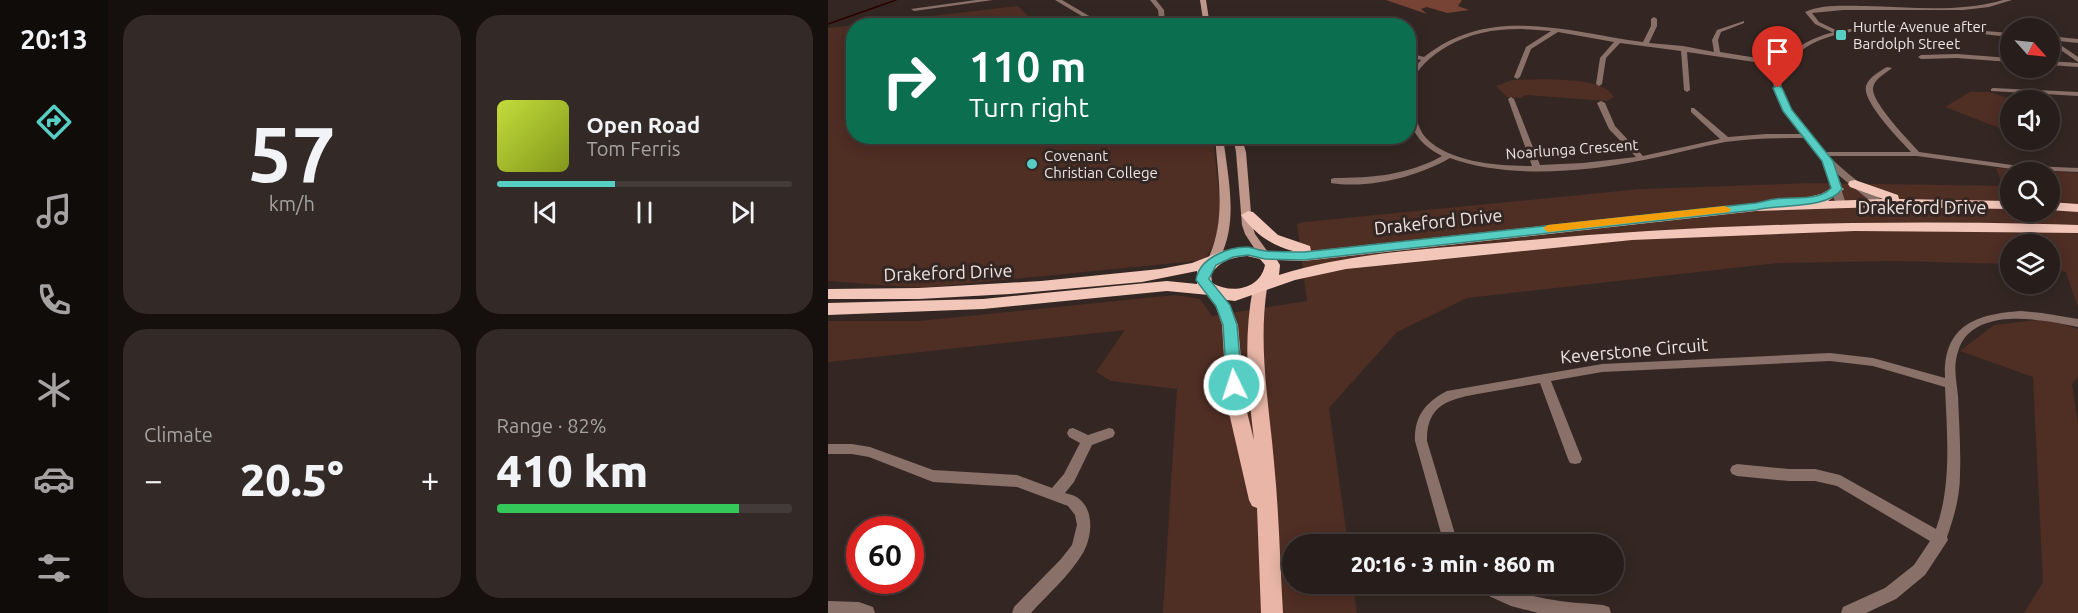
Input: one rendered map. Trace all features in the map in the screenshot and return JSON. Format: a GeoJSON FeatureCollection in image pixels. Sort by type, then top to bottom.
{"type":"FeatureCollection","features":[{"type":"Feature","properties":{"kind":"highway"},"geometry":{"type":"LineString","coordinates":[[1855,184],[1903,200],[1950,201],[1969,204]]}},
{"type":"Feature","properties":{"kind":"highway"},"geometry":{"type":"LineString","coordinates":[[1756,207],[1775,202],[1819,200],[1833,194],[1837,189]]}},
{"type":"Feature","properties":{"kind":"highway","name":"Drakeford Drive"},"geometry":{"type":"LineString","coordinates":[[828,294],[915,294],[1022,288],[1161,274],[1213,262],[1239,252],[1304,256],[1756,207],[1879,203],[2000,205]]}},
{"type":"Feature","properties":{"kind":"highway"},"geometry":{"type":"LineString","coordinates":[[1841,204],[1854,216],[1880,226],[1885,219],[1879,203]]}},
{"type":"Feature","properties":{"kind":"highway"},"geometry":{"type":"LineString","coordinates":[[2060,207],[2078,208]]}},
{"type":"Feature","properties":{"kind":"highway"},"geometry":{"type":"LineString","coordinates":[[1248,215],[1263,233],[1283,244],[1307,249],[1343,247],[1354,250]]}},
{"type":"Feature","properties":{"kind":"highway","name":"Drakeford Drive"},"geometry":{"type":"LineString","coordinates":[[828,309],[983,304],[1167,286],[1210,290],[1230,295],[1324,268],[1556,242],[1684,232],[1880,226],[2078,229]]}},
{"type":"Feature","properties":{"kind":"highway"},"geometry":{"type":"LineString","coordinates":[[1263,286],[1273,273],[1274,266],[1264,255]]}},
{"type":"Feature","properties":{"kind":"highway"},"geometry":{"type":"LineString","coordinates":[[1210,290],[1203,280],[1203,274],[1213,262]]}},
{"type":"Feature","properties":{"kind":"main road"},"geometry":{"type":"LineString","coordinates":[[1203,0],[1206,18]]}},
{"type":"Feature","properties":{"kind":"main road"},"geometry":{"type":"LineString","coordinates":[[1213,262],[1221,248],[1227,225],[1220,144]]}},
{"type":"Feature","properties":{"kind":"main road"},"geometry":{"type":"LineString","coordinates":[[1238,144],[1250,234],[1264,255]]}},
{"type":"Feature","properties":{"kind":"main road"},"geometry":{"type":"LineString","coordinates":[[1263,286],[1255,310],[1254,335],[1265,464],[1272,613]]}},
{"type":"Feature","properties":{"kind":"main road"},"geometry":{"type":"LineString","coordinates":[[1210,290],[1223,305],[1230,325],[1236,404],[1267,531]]}},
{"type":"Feature","properties":{"kind":"street"},"geometry":{"type":"LineString","coordinates":[[914,9],[990,0]]}},
{"type":"Feature","properties":{"kind":"street"},"geometry":{"type":"LineString","coordinates":[[1058,0],[1088,18]]}},
{"type":"Feature","properties":{"kind":"street"},"geometry":{"type":"LineString","coordinates":[[1153,0],[1161,10],[1162,18]]}},
{"type":"Feature","properties":{"kind":"street"},"geometry":{"type":"LineString","coordinates":[[1839,33],[1812,19],[1808,12],[1810,9],[1821,4],[1851,1],[1968,7],[1991,5],[2009,0]]}},
{"type":"Feature","properties":{"kind":"street"},"geometry":{"type":"LineString","coordinates":[[1645,44],[1654,26],[1654,19]]}},
{"type":"Feature","properties":{"kind":"street"},"geometry":{"type":"LineString","coordinates":[[1717,52],[1715,40],[1719,31],[1742,22]]}},
{"type":"Feature","properties":{"kind":"street"},"geometry":{"type":"LineString","coordinates":[[1416,68],[1451,39],[1484,28],[1520,26],[1618,41],[1717,52],[1782,64]]}},
{"type":"Feature","properties":{"kind":"street"},"geometry":{"type":"LineString","coordinates":[[1879,203],[1825,158],[1780,98],[1777,77],[1782,64],[1801,47],[1839,33],[1899,27],[2000,34]]}},
{"type":"Feature","properties":{"kind":"street"},"geometry":{"type":"LineString","coordinates":[[1517,77],[1528,48],[1557,30]]}},
{"type":"Feature","properties":{"kind":"street"},"geometry":{"type":"LineString","coordinates":[[2060,40],[2078,41]]}},
{"type":"Feature","properties":{"kind":"street"},"geometry":{"type":"LineString","coordinates":[[1599,84],[1603,58],[1618,41]]}},
{"type":"Feature","properties":{"kind":"street"},"geometry":{"type":"LineString","coordinates":[[2060,47],[2078,60]]}},
{"type":"Feature","properties":{"kind":"street"},"geometry":{"type":"LineString","coordinates":[[1683,48],[1687,64],[1684,80],[1687,90]]}},
{"type":"Feature","properties":{"kind":"street"},"geometry":{"type":"LineString","coordinates":[[1921,57],[1956,56],[2000,59]]}},
{"type":"Feature","properties":{"kind":"street"},"geometry":{"type":"LineString","coordinates":[[1416,57],[1425,59]]}},
{"type":"Feature","properties":{"kind":"street"},"geometry":{"type":"LineString","coordinates":[[2060,64],[2078,65]]}},
{"type":"Feature","properties":{"kind":"street"},"geometry":{"type":"LineString","coordinates":[[1889,68],[1873,80],[1870,85],[1870,94],[1875,104],[1917,153]]}},
{"type":"Feature","properties":{"kind":"street"},"geometry":{"type":"LineString","coordinates":[[1993,90],[2078,94]]}},
{"type":"Feature","properties":{"kind":"street"},"geometry":{"type":"LineString","coordinates":[[1511,99],[1537,167]]}},
{"type":"Feature","properties":{"kind":"street"},"geometry":{"type":"LineString","coordinates":[[1601,103],[1612,127],[1641,158]]}},
{"type":"Feature","properties":{"kind":"street"},"geometry":{"type":"LineString","coordinates":[[1694,110],[1706,124],[1726,140]]}},
{"type":"Feature","properties":{"kind":"street","name":"Noarlunga Crescent"},"geometry":{"type":"LineString","coordinates":[[1416,128],[1423,139],[1448,156],[1491,167],[1602,164],[1726,140],[1807,136]]}},
{"type":"Feature","properties":{"kind":"street"},"geometry":{"type":"LineString","coordinates":[[1825,158],[1917,153],[2018,168],[2078,170]]}},
{"type":"Feature","properties":{"kind":"street"},"geometry":{"type":"LineString","coordinates":[[1334,181],[1395,177],[1419,171],[1448,156]]}},
{"type":"Feature","properties":{"kind":"street"},"geometry":{"type":"LineString","coordinates":[[1825,158],[1841,204]]}},
{"type":"Feature","properties":{"kind":"street"},"geometry":{"type":"LineString","coordinates":[[1849,613],[1869,606],[1899,587],[1924,565],[1941,540],[1950,515],[1954,489],[1952,349],[1961,333],[1972,325],[1997,317],[2029,315],[2078,323]]}},
{"type":"Feature","properties":{"kind":"street","name":"Keverstone Circuit"},"geometry":{"type":"LineString","coordinates":[[1448,534],[1421,441],[1420,428],[1424,416],[1438,401],[1450,394],[1633,365],[1830,357],[1873,362],[1951,384]]}},
{"type":"Feature","properties":{"kind":"street"},"geometry":{"type":"LineString","coordinates":[[1544,378],[1575,459]]}},
{"type":"Feature","properties":{"kind":"street"},"geometry":{"type":"LineString","coordinates":[[1073,433],[1087,441]]}},
{"type":"Feature","properties":{"kind":"street"},"geometry":{"type":"LineString","coordinates":[[1055,494],[1069,478],[1087,441],[1109,433]]}},
{"type":"Feature","properties":{"kind":"street"},"geometry":{"type":"LineString","coordinates":[[828,449],[870,452],[933,476],[1017,481],[1073,502],[1082,512],[1084,525],[1081,540],[1066,564],[1020,613]]}},
{"type":"Feature","properties":{"kind":"street"},"geometry":{"type":"LineString","coordinates":[[1737,470],[1815,475],[1840,481],[1941,540]]}},
{"type":"Feature","properties":{"kind":"street"},"geometry":{"type":"LineString","coordinates":[[1501,594],[1512,600],[1538,606],[1602,613]]}},
{"type":"Feature","properties":{"kind":"street"},"geometry":{"type":"LineString","coordinates":[[828,609],[859,610],[867,613]]}},
{"type":"Feature","properties":{"kind":"shaded area"},"geometry":{"type":"Polygon","coordinates":[[[1386,0],[1462,0],[1458,6],[1469,10],[1447,13],[1427,7],[1421,9],[1427,14],[1386,0]]]}},
{"type":"Feature","properties":{"kind":"shaded area"},"geometry":{"type":"Polygon","coordinates":[[[1018,6],[1030,18],[914,18],[1018,6]]]}},
{"type":"Feature","properties":{"kind":"shaded area"},"geometry":{"type":"Polygon","coordinates":[[[846,26],[846,144],[1214,144],[1220,206],[1219,233],[1205,260],[921,288],[828,281],[828,28],[846,26]]]}},
{"type":"Feature","properties":{"kind":"shaded area"},"geometry":{"type":"Polygon","coordinates":[[[1546,79],[1593,83],[1609,91],[1614,97],[1607,101],[1526,95],[1520,98],[1507,97],[1496,86],[1512,80],[1546,79]]]}},
{"type":"Feature","properties":{"kind":"shaded area"},"geometry":{"type":"Polygon","coordinates":[[[1970,92],[1989,92],[2000,96],[2000,128],[1945,107],[1970,92]]]}},
{"type":"Feature","properties":{"kind":"shaded area"},"geometry":{"type":"Polygon","coordinates":[[[2060,172],[2078,173],[2078,307],[2066,272],[2060,271],[2060,234],[2000,234],[2000,264],[1895,261],[1778,263],[1467,298],[1397,332],[1329,408],[1347,534],[1282,534],[1282,594],[1354,594],[1357,613],[1163,613],[1177,389],[1111,381],[1096,372],[1125,330],[828,362],[828,321],[919,321],[1175,295],[1200,299],[1212,316],[1307,301],[1297,224],[1305,222],[1640,189],[1814,183],[2000,186],[2000,222],[2060,222],[2060,172]]]}},
{"type":"Feature","properties":{"kind":"shaded area"},"geometry":{"type":"Polygon","coordinates":[[[2045,319],[2078,329],[2078,377],[2072,384],[2078,424],[2078,613],[2024,613],[2043,582],[2033,377],[1960,351],[1994,325],[2045,319]]]}},
{"type":"Feature","properties":{"kind":"waterway"},"geometry":{"type":"LineString","coordinates":[[828,24],[896,0]]}},
{"type":"Feature","properties":{"kind":"slow traffic"},"geometry":{"type":"LineString","coordinates":[[1548,228],[1725,209]]}},
{"type":"Feature","properties":{"kind":"place","name":"Hurtle Avenue after Bardolph Street"},"geometry":{"type":"Point","coordinates":[1841,35]}},
{"type":"Feature","properties":{"kind":"place","name":"Covenant Christian College"},"geometry":{"type":"Point","coordinates":[1032,164]}},
{"type":"Feature","properties":{"kind":"route"},"geometry":{"type":"LineString","coordinates":[[1234,385],[1230,325],[1223,305],[1203,280],[1203,274],[1212,262],[1230,254],[1248,251],[1265,255],[1304,256],[1681,213],[1756,207],[1775,202],[1819,200],[1833,194],[1837,189],[1827,161],[1788,111],[1778,88]]}}]}
